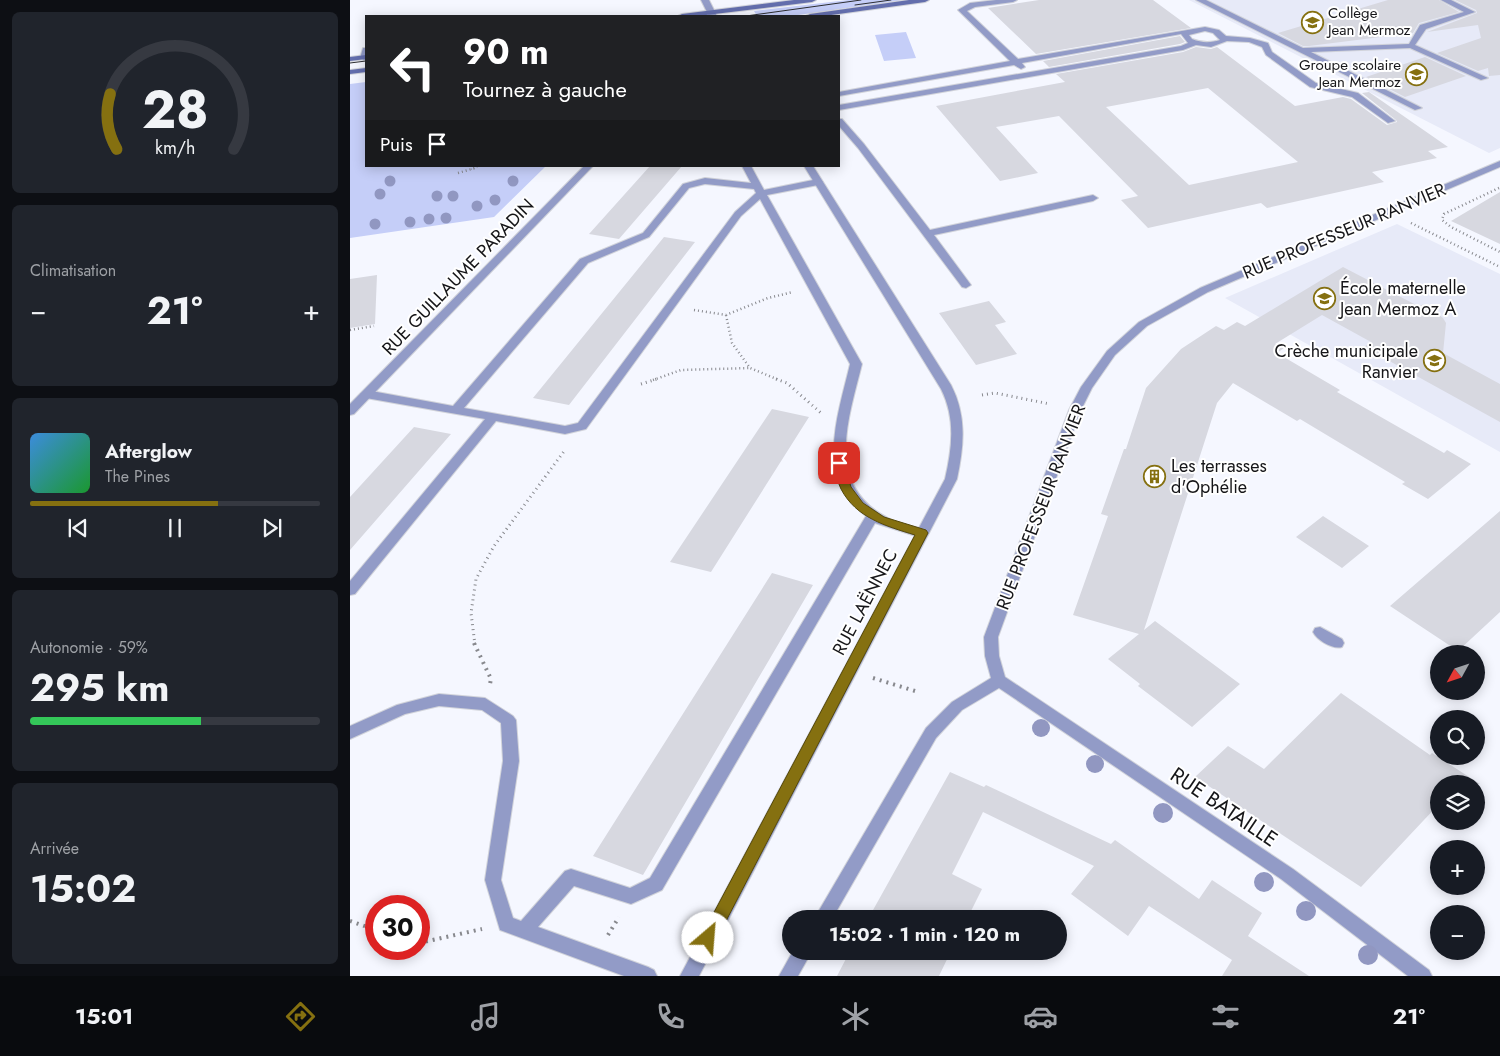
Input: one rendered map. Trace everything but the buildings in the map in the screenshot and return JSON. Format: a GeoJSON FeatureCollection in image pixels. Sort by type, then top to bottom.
{"type":"FeatureCollection","features":[{"type":"Feature","properties":{"kind":"street"},"geometry":{"type":"LineString","coordinates":[[705,0],[712,14]]}},
{"type":"Feature","properties":{"kind":"street"},"geometry":{"type":"LineString","coordinates":[[697,15],[812,0]]}},
{"type":"Feature","properties":{"kind":"street"},"geometry":{"type":"LineString","coordinates":[[817,15],[925,0]]}},
{"type":"Feature","properties":{"kind":"street"},"geometry":{"type":"LineString","coordinates":[[1013,0],[973,5],[962,10],[1029,75]]}},
{"type":"Feature","properties":{"kind":"street"},"geometry":{"type":"LineString","coordinates":[[1200,0],[1418,108]]}},
{"type":"Feature","properties":{"kind":"street"},"geometry":{"type":"LineString","coordinates":[[1411,46],[1423,27],[1471,12],[1445,0]]}},
{"type":"Feature","properties":{"kind":"street"},"geometry":{"type":"LineString","coordinates":[[840,94],[1202,29],[1216,32],[1224,38],[1250,40],[1265,45],[1269,53],[1313,85],[1355,96],[1391,121]]}},
{"type":"Feature","properties":{"kind":"street"},"geometry":{"type":"LineString","coordinates":[[1188,31],[1185,34],[1185,38],[1195,43],[1218,44],[1224,38]]}},
{"type":"Feature","properties":{"kind":"street"},"geometry":{"type":"LineString","coordinates":[[840,108],[1183,48],[1195,43]]}},
{"type":"Feature","properties":{"kind":"street"},"geometry":{"type":"LineString","coordinates":[[1301,50],[1411,46],[1484,78]]}},
{"type":"Feature","properties":{"kind":"street"},"geometry":{"type":"LineString","coordinates":[[350,59],[365,55]]}},
{"type":"Feature","properties":{"kind":"street"},"geometry":{"type":"LineString","coordinates":[[350,72],[365,70]]}},
{"type":"Feature","properties":{"kind":"street"},"geometry":{"type":"LineString","coordinates":[[840,122],[861,146],[966,285]]}},
{"type":"Feature","properties":{"kind":"street","name":"RUE PROFESSEUR RANVIER"},"geometry":{"type":"LineString","coordinates":[[998,680],[993,662],[991,638],[1075,410],[1087,387],[1111,353],[1143,324],[1204,290],[1500,164]]}},
{"type":"Feature","properties":{"kind":"street","name":"RUE GUILLAUME PARADIN"},"geometry":{"type":"LineString","coordinates":[[350,411],[588,167]]}},
{"type":"Feature","properties":{"kind":"street"},"geometry":{"type":"LineString","coordinates":[[747,167],[856,364],[841,431],[839,463],[846,488],[859,506],[880,520],[922,533]]}},
{"type":"Feature","properties":{"kind":"street","name":"RUE LAËNNEC"},"geometry":{"type":"LineString","coordinates":[[689,976],[951,479],[957,454],[958,431],[952,399],[934,366],[809,167]]}},
{"type":"Feature","properties":{"kind":"street"},"geometry":{"type":"LineString","coordinates":[[457,409],[584,261],[646,235],[686,186],[705,181],[759,190],[818,182]]}},
{"type":"Feature","properties":{"kind":"street"},"geometry":{"type":"LineString","coordinates":[[366,394],[565,430],[582,426],[738,214],[759,190]]}},
{"type":"Feature","properties":{"kind":"street"},"geometry":{"type":"LineString","coordinates":[[927,234],[1092,198]]}},
{"type":"Feature","properties":{"kind":"street"},"geometry":{"type":"LineString","coordinates":[[350,590],[494,416]]}},
{"type":"Feature","properties":{"kind":"street"},"geometry":{"type":"LineString","coordinates":[[523,931],[571,877],[631,896],[656,884],[873,515]]}},
{"type":"Feature","properties":{"kind":"street"},"geometry":{"type":"LineString","coordinates":[[1320,632],[1337,643]]}},
{"type":"Feature","properties":{"kind":"street"},"geometry":{"type":"LineString","coordinates":[[827,910],[931,733],[958,706],[998,680]]}},
{"type":"Feature","properties":{"kind":"street","name":"RUE BATAILLE"},"geometry":{"type":"LineString","coordinates":[[998,680],[1287,874],[1423,976]]}},
{"type":"Feature","properties":{"kind":"street"},"geometry":{"type":"LineString","coordinates":[[350,734],[402,708],[439,700],[485,704],[508,720],[511,761],[493,880],[506,924],[648,976]]}},
{"type":"Feature","properties":{"kind":"street"},"geometry":{"type":"LineString","coordinates":[[788,976],[798,960]]}},
{"type":"Feature","properties":{"kind":"path"},"geometry":{"type":"LineString","coordinates":[[458,173],[477,167]]}},
{"type":"Feature","properties":{"kind":"path"},"geometry":{"type":"LineString","coordinates":[[1500,188],[1444,214],[1442,220],[1451,227],[1500,252]]}},
{"type":"Feature","properties":{"kind":"path"},"geometry":{"type":"LineString","coordinates":[[1406,221],[1500,267]]}},
{"type":"Feature","properties":{"kind":"path"},"geometry":{"type":"LineString","coordinates":[[670,306],[726,315],[768,298],[814,288]]}},
{"type":"Feature","properties":{"kind":"path"},"geometry":{"type":"LineString","coordinates":[[726,315],[732,343],[750,368]]}},
{"type":"Feature","properties":{"kind":"path"},"geometry":{"type":"LineString","coordinates":[[350,330],[374,326]]}},
{"type":"Feature","properties":{"kind":"path"},"geometry":{"type":"LineString","coordinates":[[603,398],[681,370],[750,368],[787,383],[841,431]]}},
{"type":"Feature","properties":{"kind":"path"},"geometry":{"type":"LineString","coordinates":[[982,395],[995,393],[1050,404]]}},
{"type":"Feature","properties":{"kind":"path"},"geometry":{"type":"LineString","coordinates":[[485,704],[491,679],[474,643],[471,613],[476,579],[494,546],[570,444],[565,430]]}},
{"type":"Feature","properties":{"kind":"path"},"geometry":{"type":"LineString","coordinates":[[864,675],[916,691]]}},
{"type":"Feature","properties":{"kind":"path"},"geometry":{"type":"LineString","coordinates":[[595,957],[631,896]]}},
{"type":"Feature","properties":{"kind":"path"},"geometry":{"type":"LineString","coordinates":[[350,921],[365,926]]}},
{"type":"Feature","properties":{"kind":"path"},"geometry":{"type":"LineString","coordinates":[[430,941],[506,924]]}},
{"type":"Feature","properties":{"kind":"shaded area"},"geometry":{"type":"Polygon","coordinates":[[[848,0],[904,0],[798,15],[756,15],[754,11],[848,0]]]}},
{"type":"Feature","properties":{"kind":"shaded area","name":"Groupe scolaire Jean Mermoz"},"geometry":{"type":"Polygon","coordinates":[[[1189,0],[1500,0],[1500,148],[1489,153],[1189,0]]]}},
{"type":"Feature","properties":{"kind":"shaded area"},"geometry":{"type":"Polygon","coordinates":[[[906,32],[916,58],[884,61],[875,35],[906,32]]]}},
{"type":"Feature","properties":{"kind":"shaded area"},"geometry":{"type":"Polygon","coordinates":[[[365,82],[365,167],[545,167],[494,217],[350,238],[350,84],[365,82]]]}},
{"type":"Feature","properties":{"kind":"shaded area"},"geometry":{"type":"Polygon","coordinates":[[[1397,224],[1500,274],[1500,452],[1225,298],[1397,224]]]}},
{"type":"Feature","properties":{"kind":"tram line"},"geometry":{"type":"LineString","coordinates":[[753,15],[861,0]]}},
{"type":"Feature","properties":{"kind":"tram line"},"geometry":{"type":"LineString","coordinates":[[855,5],[891,0]]}},
{"type":"Feature","properties":{"kind":"tram line"},"geometry":{"type":"LineString","coordinates":[[350,63],[365,61]]}},
{"type":"Feature","properties":{"kind":"place","name":"Collège Jean Mermoz"},"geometry":{"type":"Point","coordinates":[1312,22]}},
{"type":"Feature","properties":{"kind":"place","name":"Groupe scolaire Jean Mermoz"},"geometry":{"type":"Point","coordinates":[1417,74]}},
{"type":"Feature","properties":{"kind":"place","name":"École maternelle Jean Mermoz A"},"geometry":{"type":"Point","coordinates":[1324,298]}},
{"type":"Feature","properties":{"kind":"place","name":"Crèche municipale Ranvier"},"geometry":{"type":"Point","coordinates":[1434,361]}},
{"type":"Feature","properties":{"kind":"place","name":"Les terrasses d'Ophélie"},"geometry":{"type":"Point","coordinates":[1155,476]}},
{"type":"Feature","properties":{"kind":"route"},"geometry":{"type":"LineString","coordinates":[[708,938],[922,533],[880,520],[859,506],[846,488],[839,463]]}}]}
